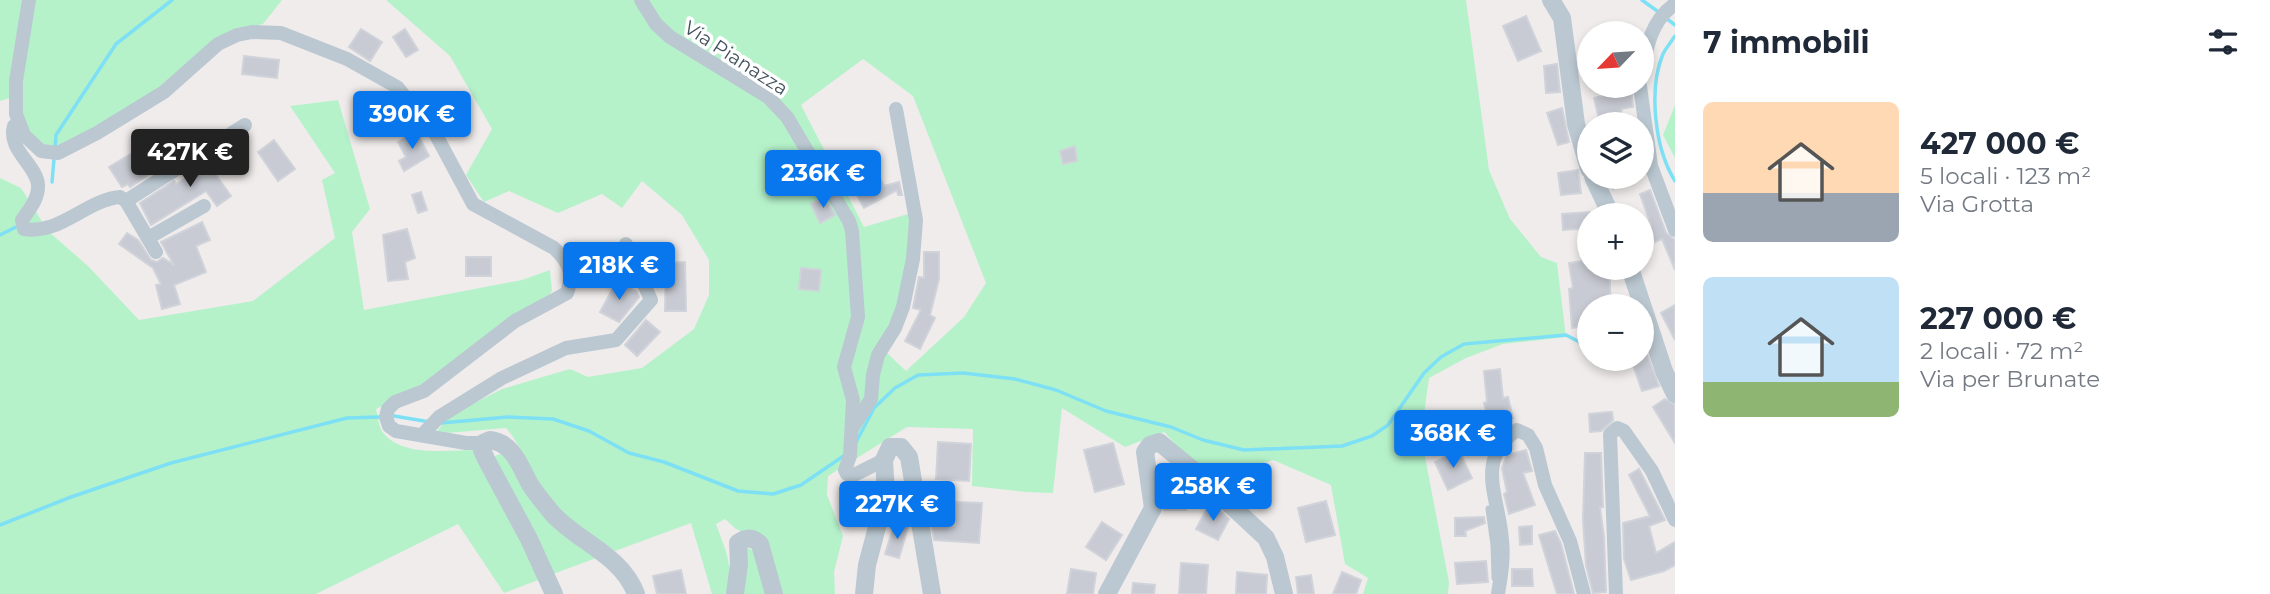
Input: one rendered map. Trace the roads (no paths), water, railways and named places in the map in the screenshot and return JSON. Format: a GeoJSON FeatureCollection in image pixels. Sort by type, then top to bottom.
{"type":"FeatureCollection","features":[{"type":"Feature","properties":{"kind":"street"},"geometry":{"type":"LineString","coordinates":[[29,0],[15,99],[18,122],[30,142],[41,151],[58,153],[97,133],[164,92],[218,44],[237,35],[265,31],[281,33],[347,59],[397,88],[436,135],[473,204],[554,248],[564,257],[572,280],[567,293],[515,321],[424,391],[396,401],[388,409],[386,417],[389,426],[396,432],[467,443],[497,441],[511,451],[531,485],[553,514],[569,529],[606,554],[626,576],[636,594]]}},
{"type":"Feature","properties":{"kind":"street","name":"Via Pianazza"},"geometry":{"type":"LineString","coordinates":[[641,0],[656,24],[670,37],[768,97],[788,117],[849,221],[858,317],[844,367],[853,400],[852,442]]}},
{"type":"Feature","properties":{"kind":"street"},"geometry":{"type":"LineString","coordinates":[[1551,0],[1562,18],[1577,127]]}},
{"type":"Feature","properties":{"kind":"street"},"geometry":{"type":"LineString","coordinates":[[1654,28],[1670,7]]}},
{"type":"Feature","properties":{"kind":"street"},"geometry":{"type":"LineString","coordinates":[[1642,98],[1651,166],[1675,230]]}},
{"type":"Feature","properties":{"kind":"street"},"geometry":{"type":"LineString","coordinates":[[884,460],[848,476],[845,470],[852,442],[871,399],[878,355],[895,328],[902,307],[913,259],[916,220],[896,109]]}},
{"type":"Feature","properties":{"kind":"street"},"geometry":{"type":"LineString","coordinates":[[18,122],[13,136],[39,187],[35,201],[22,220],[24,229],[58,225],[120,197],[126,201],[156,252]]}},
{"type":"Feature","properties":{"kind":"street"},"geometry":{"type":"LineString","coordinates":[[126,201],[245,125]]}},
{"type":"Feature","properties":{"kind":"street"},"geometry":{"type":"LineString","coordinates":[[148,238],[204,206]]}},
{"type":"Feature","properties":{"kind":"street"},"geometry":{"type":"LineString","coordinates":[[422,435],[439,417],[502,378],[566,348],[616,340],[651,300],[626,244]]}},
{"type":"Feature","properties":{"kind":"street"},"geometry":{"type":"LineString","coordinates":[[1634,280],[1664,371],[1675,394]]}},
{"type":"Feature","properties":{"kind":"street"},"geometry":{"type":"LineString","coordinates":[[1616,594],[1610,434],[1617,428],[1624,431],[1652,471],[1675,520]]}},
{"type":"Feature","properties":{"kind":"street"},"geometry":{"type":"LineString","coordinates":[[1499,588],[1503,570],[1502,539],[1491,474],[1495,451],[1503,439],[1517,430],[1528,435],[1536,448],[1545,485],[1570,541],[1584,594]]}},
{"type":"Feature","properties":{"kind":"street"},"geometry":{"type":"LineString","coordinates":[[1107,594],[1153,508],[1145,452],[1150,445],[1159,442],[1266,538],[1275,557],[1284,594]]}},
{"type":"Feature","properties":{"kind":"street"},"geometry":{"type":"LineString","coordinates":[[483,443],[482,450],[486,459],[529,538],[554,594]]}},
{"type":"Feature","properties":{"kind":"street"},"geometry":{"type":"LineString","coordinates":[[864,594],[867,565],[886,493],[884,460],[886,451],[895,446],[901,447],[909,457],[932,594]]}},
{"type":"Feature","properties":{"kind":"street"},"geometry":{"type":"LineString","coordinates":[[735,594],[739,564],[738,543],[749,538],[760,544],[774,594]]}},
{"type":"Feature","properties":{"kind":"lane"},"geometry":{"type":"LineString","coordinates":[[1489,509],[1495,580],[1499,588]]}},
{"type":"Feature","properties":{"kind":"waterway"},"geometry":{"type":"LineString","coordinates":[[55,149],[56,135],[116,44],[172,0]]}},
{"type":"Feature","properties":{"kind":"waterway"},"geometry":{"type":"LineString","coordinates":[[1642,0],[1660,13]]}},
{"type":"Feature","properties":{"kind":"waterway"},"geometry":{"type":"LineString","coordinates":[[1666,18],[1675,25]]}},
{"type":"Feature","properties":{"kind":"waterway"},"geometry":{"type":"LineString","coordinates":[[1675,36],[1663,54],[1658,68],[1655,102],[1658,136],[1675,181]]}},
{"type":"Feature","properties":{"kind":"waterway"},"geometry":{"type":"LineString","coordinates":[[52,182],[54,159]]}},
{"type":"Feature","properties":{"kind":"waterway"},"geometry":{"type":"LineString","coordinates":[[0,235],[18,226]]}},
{"type":"Feature","properties":{"kind":"waterway"},"geometry":{"type":"LineString","coordinates":[[855,444],[874,408],[895,388],[918,375],[963,373],[1015,379],[1056,390],[1106,411],[1171,427],[1203,440],[1244,450],[1342,446],[1372,436],[1388,425],[1424,373],[1441,357],[1464,344],[1566,335],[1577,341]]}},
{"type":"Feature","properties":{"kind":"waterway"},"geometry":{"type":"LineString","coordinates":[[394,416],[430,422]]}},
{"type":"Feature","properties":{"kind":"waterway"},"geometry":{"type":"LineString","coordinates":[[0,525],[71,497],[171,463],[347,418],[380,417]]}},
{"type":"Feature","properties":{"kind":"waterway"},"geometry":{"type":"LineString","coordinates":[[441,423],[508,417],[553,419],[589,431],[629,453],[664,462],[738,491],[773,494],[801,485],[845,455]]}}]}
